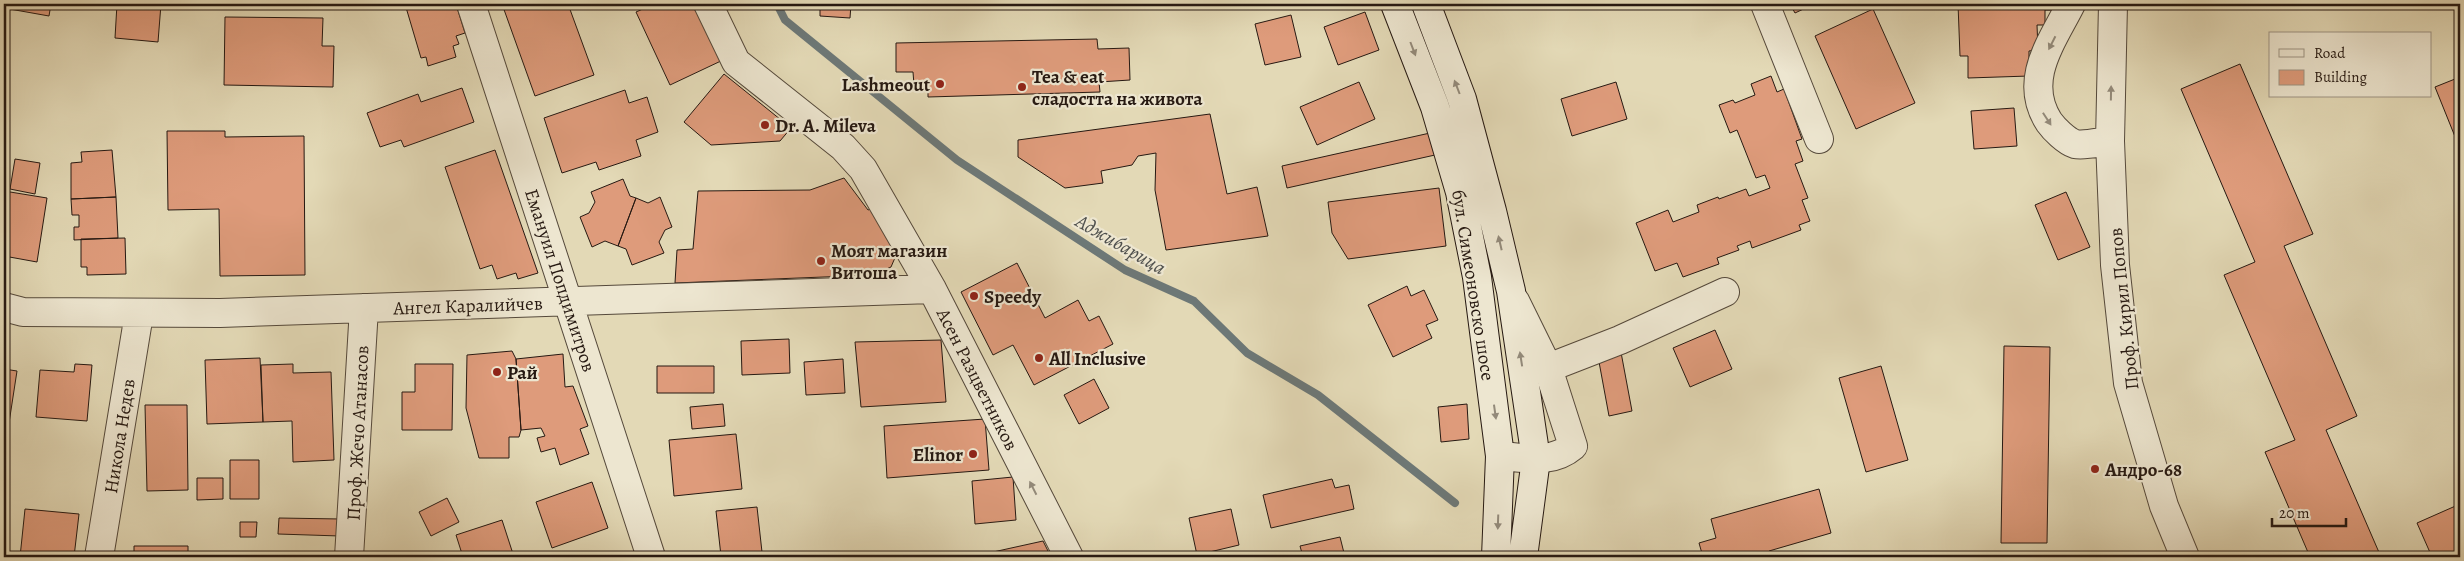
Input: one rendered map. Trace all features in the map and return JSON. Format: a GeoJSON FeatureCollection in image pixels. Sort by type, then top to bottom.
{"type":"FeatureCollection","features":[{"type":"Feature","properties":{"kind":"street","name":"Емануил Попдимитров"},"geometry":{"type":"LineString","coordinates":[[472,4],[651,557]]}},
{"type":"Feature","properties":{"kind":"street","name":"Асен Разцветников"},"geometry":{"type":"LineString","coordinates":[[708,4],[736,62],[843,147],[863,169],[932,289],[1069,557]]}},
{"type":"Feature","properties":{"kind":"street","name":"бул. Симеоновско шосе"},"geometry":{"type":"LineString","coordinates":[[1396,4],[1435,107],[1460,192],[1476,277],[1500,456],[1496,557]]}},
{"type":"Feature","properties":{"kind":"street","name":"бул. Симеоновско шосе"},"geometry":{"type":"LineString","coordinates":[[1426,4],[1462,99],[1492,210],[1510,291],[1536,459],[1522,557]]}},
{"type":"Feature","properties":{"kind":"street"},"geometry":{"type":"LineString","coordinates":[[1765,4],[1819,139]]}},
{"type":"Feature","properties":{"kind":"street"},"geometry":{"type":"LineString","coordinates":[[2071,4],[2041,64],[2037,84],[2040,108],[2054,129],[2075,144],[2110,141]]}},
{"type":"Feature","properties":{"kind":"street","name":"Проф. Кирил Попов"},"geometry":{"type":"LineString","coordinates":[[2113,4],[2110,141],[2114,265],[2128,384],[2164,506],[2185,557]]}},
{"type":"Feature","properties":{"kind":"street","name":"Ангел Каралийчев"},"geometry":{"type":"LineString","coordinates":[[4,307],[23,312],[139,314],[568,302],[932,289]]}},
{"type":"Feature","properties":{"kind":"street","name":"бул. Симеоновско шосе"},"geometry":{"type":"LineString","coordinates":[[1500,456],[1536,459],[1559,455],[1573,446],[1548,368],[1510,291]]}},
{"type":"Feature","properties":{"kind":"street"},"geometry":{"type":"LineString","coordinates":[[1548,368],[1620,340],[1725,292]]}},
{"type":"Feature","properties":{"kind":"street","name":"Проф. Жечо Атанасов"},"geometry":{"type":"LineString","coordinates":[[349,557],[364,308]]}},
{"type":"Feature","properties":{"kind":"street","name":"Никола Недев"},"geometry":{"type":"LineString","coordinates":[[99,557],[139,314]]}},
{"type":"Feature","properties":{"kind":"building"},"geometry":{"type":"Polygon","coordinates":[[[4,4],[51,4],[49,16],[4,8],[4,4]]]}},
{"type":"Feature","properties":{"kind":"building"},"geometry":{"type":"Polygon","coordinates":[[[117,4],[161,4],[158,42],[115,38],[117,4]]]}},
{"type":"Feature","properties":{"kind":"building"},"geometry":{"type":"Polygon","coordinates":[[[405,4],[456,4],[465,33],[456,36],[459,44],[453,46],[456,57],[428,66],[426,57],[421,58],[405,4]]]}},
{"type":"Feature","properties":{"kind":"building"},"geometry":{"type":"Polygon","coordinates":[[[502,4],[568,4],[594,75],[535,96],[502,4]]]}},
{"type":"Feature","properties":{"kind":"building"},"geometry":{"type":"Polygon","coordinates":[[[654,4],[697,4],[723,60],[670,85],[636,12],[654,4]]]}},
{"type":"Feature","properties":{"kind":"building"},"geometry":{"type":"Polygon","coordinates":[[[820,4],[851,4],[850,18],[820,16],[820,4]]]}},
{"type":"Feature","properties":{"kind":"building"},"geometry":{"type":"Polygon","coordinates":[[[1790,4],[1814,4],[1795,13],[1790,4]]]}},
{"type":"Feature","properties":{"kind":"building"},"geometry":{"type":"Polygon","coordinates":[[[1958,4],[2053,4],[2054,10],[2045,10],[2045,25],[2037,25],[2038,50],[2029,51],[2029,76],[1968,78],[1968,56],[1960,56],[1958,4]]]}},
{"type":"Feature","properties":{"kind":"building"},"geometry":{"type":"Polygon","coordinates":[[[1873,9],[1915,103],[1856,129],[1815,36],[1873,9]]]}},
{"type":"Feature","properties":{"kind":"building"},"geometry":{"type":"Polygon","coordinates":[[[1365,12],[1379,50],[1338,65],[1324,27],[1365,12]]]}},
{"type":"Feature","properties":{"kind":"building"},"geometry":{"type":"Polygon","coordinates":[[[1291,15],[1301,57],[1265,65],[1255,24],[1291,15]]]}},
{"type":"Feature","properties":{"kind":"building"},"geometry":{"type":"Polygon","coordinates":[[[225,17],[323,18],[322,46],[334,46],[333,87],[224,85],[225,17]]]}},
{"type":"Feature","properties":{"kind":"building"},"geometry":{"type":"Polygon","coordinates":[[[1097,39],[1098,49],[1129,48],[1130,80],[1099,82],[1100,92],[928,97],[928,85],[914,85],[913,72],[896,72],[896,43],[1097,39]]]}},
{"type":"Feature","properties":{"kind":"building"},"geometry":{"type":"Polygon","coordinates":[[[2240,64],[2313,234],[2284,246],[2357,416],[2326,430],[2381,557],[2310,557],[2265,452],[2295,440],[2224,275],[2255,262],[2181,89],[2240,64]]]}},
{"type":"Feature","properties":{"kind":"building"},"geometry":{"type":"Polygon","coordinates":[[[724,74],[791,128],[780,141],[711,145],[684,122],[724,74]]]}},
{"type":"Feature","properties":{"kind":"building"},"geometry":{"type":"Polygon","coordinates":[[[1771,76],[1777,92],[1784,89],[1802,139],[1796,141],[1803,161],[1795,164],[1808,198],[1802,200],[1810,221],[1799,225],[1801,230],[1752,248],[1750,241],[1737,246],[1739,250],[1717,258],[1719,264],[1683,277],[1677,263],[1655,271],[1636,223],[1668,210],[1673,222],[1699,212],[1697,205],[1718,197],[1719,199],[1746,189],[1749,196],[1770,188],[1765,175],[1756,178],[1737,130],[1730,133],[1719,105],[1733,100],[1735,103],[1755,95],[1751,84],[1771,76]]]}},
{"type":"Feature","properties":{"kind":"building"},"geometry":{"type":"Polygon","coordinates":[[[2460,77],[2460,149],[2435,87],[2460,77]]]}},
{"type":"Feature","properties":{"kind":"building"},"geometry":{"type":"Polygon","coordinates":[[[1359,82],[1375,119],[1317,145],[1300,107],[1359,82]]]}},
{"type":"Feature","properties":{"kind":"building"},"geometry":{"type":"Polygon","coordinates":[[[1616,82],[1627,119],[1572,136],[1561,99],[1616,82]]]}},
{"type":"Feature","properties":{"kind":"building"},"geometry":{"type":"Polygon","coordinates":[[[462,88],[474,122],[404,147],[401,140],[380,147],[367,113],[418,94],[421,102],[462,88]]]}},
{"type":"Feature","properties":{"kind":"building"},"geometry":{"type":"Polygon","coordinates":[[[625,90],[629,103],[647,97],[658,132],[636,140],[641,156],[599,170],[596,162],[562,173],[544,118],[625,90]]]}},
{"type":"Feature","properties":{"kind":"building"},"geometry":{"type":"Polygon","coordinates":[[[2014,108],[2017,146],[1974,149],[1971,111],[2014,108]]]}},
{"type":"Feature","properties":{"kind":"building"},"geometry":{"type":"Polygon","coordinates":[[[1210,114],[1227,194],[1257,187],[1268,236],[1166,250],[1155,190],[1156,153],[1138,156],[1132,165],[1101,171],[1103,183],[1065,188],[1018,157],[1018,140],[1210,114]]]}},
{"type":"Feature","properties":{"kind":"building"},"geometry":{"type":"Polygon","coordinates":[[[167,131],[225,131],[225,137],[304,136],[305,275],[220,276],[219,209],[168,210],[167,131]]]}},
{"type":"Feature","properties":{"kind":"building"},"geometry":{"type":"Polygon","coordinates":[[[1430,133],[1435,155],[1287,188],[1282,166],[1430,133]]]}},
{"type":"Feature","properties":{"kind":"building"},"geometry":{"type":"Polygon","coordinates":[[[112,150],[116,197],[71,199],[71,163],[82,162],[81,152],[112,150]]]}},
{"type":"Feature","properties":{"kind":"building"},"geometry":{"type":"Polygon","coordinates":[[[495,150],[538,273],[518,279],[516,273],[497,279],[492,265],[480,269],[445,167],[495,150]]]}},
{"type":"Feature","properties":{"kind":"building"},"geometry":{"type":"Polygon","coordinates":[[[15,159],[40,163],[35,194],[10,189],[15,159]]]}},
{"type":"Feature","properties":{"kind":"building"},"geometry":{"type":"Polygon","coordinates":[[[844,178],[868,210],[874,208],[897,253],[891,267],[873,275],[675,283],[677,250],[693,249],[698,191],[810,190],[844,178]]]}},
{"type":"Feature","properties":{"kind":"building"},"geometry":{"type":"Polygon","coordinates":[[[623,179],[630,196],[636,198],[618,246],[605,241],[592,247],[580,217],[589,213],[595,202],[591,192],[623,179]]]}},
{"type":"Feature","properties":{"kind":"building"},"geometry":{"type":"Polygon","coordinates":[[[1439,188],[1446,246],[1348,259],[1332,233],[1328,202],[1439,188]]]}},
{"type":"Feature","properties":{"kind":"building"},"geometry":{"type":"Polygon","coordinates":[[[4,191],[47,198],[37,262],[4,256],[4,191]]]}},
{"type":"Feature","properties":{"kind":"building"},"geometry":{"type":"Polygon","coordinates":[[[2066,192],[2090,247],[2058,260],[2035,205],[2066,192]]]}},
{"type":"Feature","properties":{"kind":"building"},"geometry":{"type":"Polygon","coordinates":[[[116,197],[118,238],[74,240],[74,227],[79,227],[79,215],[72,215],[71,199],[116,197]]]}},
{"type":"Feature","properties":{"kind":"building"},"geometry":{"type":"Polygon","coordinates":[[[660,197],[672,227],[665,230],[659,242],[664,253],[632,265],[626,249],[618,246],[636,198],[648,203],[660,197]]]}},
{"type":"Feature","properties":{"kind":"building"},"geometry":{"type":"Polygon","coordinates":[[[125,238],[126,274],[87,275],[87,267],[81,267],[81,239],[125,238]]]}},
{"type":"Feature","properties":{"kind":"building"},"geometry":{"type":"Polygon","coordinates":[[[1017,263],[1045,318],[1078,300],[1089,321],[1099,316],[1113,344],[1034,385],[1013,345],[993,355],[961,292],[1017,263]]]}},
{"type":"Feature","properties":{"kind":"building"},"geometry":{"type":"Polygon","coordinates":[[[1407,286],[1411,296],[1424,290],[1438,320],[1426,325],[1432,338],[1393,357],[1368,305],[1407,286]]]}},
{"type":"Feature","properties":{"kind":"building"},"geometry":{"type":"Polygon","coordinates":[[[1715,330],[1732,369],[1690,387],[1673,348],[1715,330]]]}},
{"type":"Feature","properties":{"kind":"building"},"geometry":{"type":"Polygon","coordinates":[[[789,339],[790,373],[742,375],[741,341],[789,339]]]}},
{"type":"Feature","properties":{"kind":"building"},"geometry":{"type":"Polygon","coordinates":[[[941,340],[946,402],[861,407],[855,342],[941,340]]]}},
{"type":"Feature","properties":{"kind":"building"},"geometry":{"type":"Polygon","coordinates":[[[2004,346],[2050,347],[2047,543],[2001,543],[2004,346]]]}},
{"type":"Feature","properties":{"kind":"building"},"geometry":{"type":"Polygon","coordinates":[[[1620,347],[1632,411],[1609,416],[1597,351],[1620,347]]]}},
{"type":"Feature","properties":{"kind":"building"},"geometry":{"type":"Polygon","coordinates":[[[512,351],[516,359],[521,430],[519,437],[509,437],[509,458],[479,458],[466,408],[467,355],[512,351]]]}},
{"type":"Feature","properties":{"kind":"building"},"geometry":{"type":"Polygon","coordinates":[[[563,354],[565,387],[573,386],[588,426],[580,429],[589,454],[560,465],[555,448],[541,452],[537,438],[545,436],[541,428],[521,430],[516,359],[563,354]]]}},
{"type":"Feature","properties":{"kind":"building"},"geometry":{"type":"Polygon","coordinates":[[[260,358],[263,422],[207,424],[205,360],[260,358]]]}},
{"type":"Feature","properties":{"kind":"building"},"geometry":{"type":"Polygon","coordinates":[[[843,359],[845,393],[806,395],[804,362],[843,359]]]}},
{"type":"Feature","properties":{"kind":"building"},"geometry":{"type":"Polygon","coordinates":[[[75,364],[92,365],[87,421],[36,417],[40,370],[74,372],[75,364]]]}},
{"type":"Feature","properties":{"kind":"building"},"geometry":{"type":"Polygon","coordinates":[[[293,364],[293,373],[331,372],[334,460],[293,462],[292,421],[263,422],[261,365],[293,364]]]}},
{"type":"Feature","properties":{"kind":"building"},"geometry":{"type":"Polygon","coordinates":[[[415,364],[453,364],[452,430],[402,430],[402,392],[415,392],[415,364]]]}},
{"type":"Feature","properties":{"kind":"building"},"geometry":{"type":"Polygon","coordinates":[[[657,366],[714,366],[714,393],[657,393],[657,366]]]}},
{"type":"Feature","properties":{"kind":"building"},"geometry":{"type":"Polygon","coordinates":[[[1881,366],[1908,460],[1866,472],[1839,378],[1881,366]]]}},
{"type":"Feature","properties":{"kind":"building"},"geometry":{"type":"Polygon","coordinates":[[[4,369],[17,371],[9,423],[4,422],[4,369]]]}},
{"type":"Feature","properties":{"kind":"building"},"geometry":{"type":"Polygon","coordinates":[[[1094,379],[1109,408],[1079,424],[1064,395],[1094,379]]]}},
{"type":"Feature","properties":{"kind":"building"},"geometry":{"type":"Polygon","coordinates":[[[723,404],[725,426],[692,429],[690,407],[723,404]]]}},
{"type":"Feature","properties":{"kind":"building"},"geometry":{"type":"Polygon","coordinates":[[[1467,404],[1469,439],[1441,442],[1438,407],[1467,404]]]}},
{"type":"Feature","properties":{"kind":"building"},"geometry":{"type":"Polygon","coordinates":[[[145,405],[187,405],[188,490],[147,491],[145,405]]]}},
{"type":"Feature","properties":{"kind":"building"},"geometry":{"type":"Polygon","coordinates":[[[985,419],[989,470],[887,478],[884,426],[985,419]]]}},
{"type":"Feature","properties":{"kind":"building"},"geometry":{"type":"Polygon","coordinates":[[[736,434],[742,489],[674,496],[669,440],[736,434]]]}},
{"type":"Feature","properties":{"kind":"building"},"geometry":{"type":"Polygon","coordinates":[[[230,460],[259,460],[259,499],[230,499],[230,460]]]}},
{"type":"Feature","properties":{"kind":"building"},"geometry":{"type":"Polygon","coordinates":[[[1013,477],[1016,520],[975,524],[972,481],[1013,477]]]}},
{"type":"Feature","properties":{"kind":"building"},"geometry":{"type":"Polygon","coordinates":[[[197,478],[223,478],[223,499],[197,500],[197,478]]]}},
{"type":"Feature","properties":{"kind":"building"},"geometry":{"type":"Polygon","coordinates":[[[1332,479],[1335,488],[1349,485],[1354,509],[1271,528],[1263,495],[1332,479]]]}},
{"type":"Feature","properties":{"kind":"building"},"geometry":{"type":"Polygon","coordinates":[[[592,482],[608,528],[552,548],[536,502],[592,482]]]}},
{"type":"Feature","properties":{"kind":"building"},"geometry":{"type":"Polygon","coordinates":[[[1819,489],[1831,533],[1769,551],[1771,557],[1703,557],[1699,543],[1716,538],[1711,519],[1819,489]]]}},
{"type":"Feature","properties":{"kind":"building"},"geometry":{"type":"Polygon","coordinates":[[[447,498],[459,522],[431,536],[419,512],[447,498]]]}},
{"type":"Feature","properties":{"kind":"building"},"geometry":{"type":"Polygon","coordinates":[[[2460,504],[2460,557],[2432,557],[2417,523],[2460,504]]]}},
{"type":"Feature","properties":{"kind":"building"},"geometry":{"type":"Polygon","coordinates":[[[757,507],[762,552],[721,556],[716,511],[757,507]]]}},
{"type":"Feature","properties":{"kind":"building"},"geometry":{"type":"Polygon","coordinates":[[[25,509],[79,514],[74,557],[20,557],[25,509]]]}},
{"type":"Feature","properties":{"kind":"building"},"geometry":{"type":"Polygon","coordinates":[[[1231,509],[1239,545],[1197,555],[1189,518],[1231,509]]]}},
{"type":"Feature","properties":{"kind":"building"},"geometry":{"type":"Polygon","coordinates":[[[279,518],[341,519],[340,536],[278,534],[279,518]]]}},
{"type":"Feature","properties":{"kind":"building"},"geometry":{"type":"Polygon","coordinates":[[[502,520],[514,557],[463,557],[456,535],[502,520]]]}},
{"type":"Feature","properties":{"kind":"building"},"geometry":{"type":"Polygon","coordinates":[[[240,522],[257,522],[256,537],[240,537],[240,522]]]}},
{"type":"Feature","properties":{"kind":"building"},"geometry":{"type":"Polygon","coordinates":[[[1340,537],[1345,557],[1303,557],[1300,546],[1340,537]]]}},
{"type":"Feature","properties":{"kind":"building"},"geometry":{"type":"Polygon","coordinates":[[[1043,541],[1051,557],[975,557],[975,556],[1043,541]]]}},
{"type":"Feature","properties":{"kind":"building"},"geometry":{"type":"Polygon","coordinates":[[[134,546],[188,546],[188,557],[134,557],[134,546]]]}},
{"type":"Feature","properties":{"kind":"building"},"geometry":{"type":"Polygon","coordinates":[[[937,552],[938,557],[901,557],[901,556],[937,552]]]}},
{"type":"Feature","properties":{"kind":"waterway","name":"Аджибарица"},"geometry":{"type":"LineString","coordinates":[[777,4],[785,20],[957,160],[1125,270],[1194,301],[1247,353],[1318,395],[1455,503]]}},
{"type":"Feature","properties":{"kind":"place","name":"Lashmeout"},"geometry":{"type":"Point","coordinates":[940,84]}},
{"type":"Feature","properties":{"kind":"place","name":"Tea & eat сладостта на живота"},"geometry":{"type":"Point","coordinates":[1022,87]}},
{"type":"Feature","properties":{"kind":"place","name":"Dr. A. Mileva"},"geometry":{"type":"Point","coordinates":[765,125]}},
{"type":"Feature","properties":{"kind":"place","name":"Моят магазин Витоша"},"geometry":{"type":"Point","coordinates":[821,261]}},
{"type":"Feature","properties":{"kind":"place","name":"Speedy"},"geometry":{"type":"Point","coordinates":[974,296]}},
{"type":"Feature","properties":{"kind":"place","name":"All Inclusive"},"geometry":{"type":"Point","coordinates":[1039,358]}},
{"type":"Feature","properties":{"kind":"place","name":"Рай"},"geometry":{"type":"Point","coordinates":[497,372]}},
{"type":"Feature","properties":{"kind":"place","name":"Elinor"},"geometry":{"type":"Point","coordinates":[973,454]}},
{"type":"Feature","properties":{"kind":"place","name":"Андро-68"},"geometry":{"type":"Point","coordinates":[2095,469]}}]}
